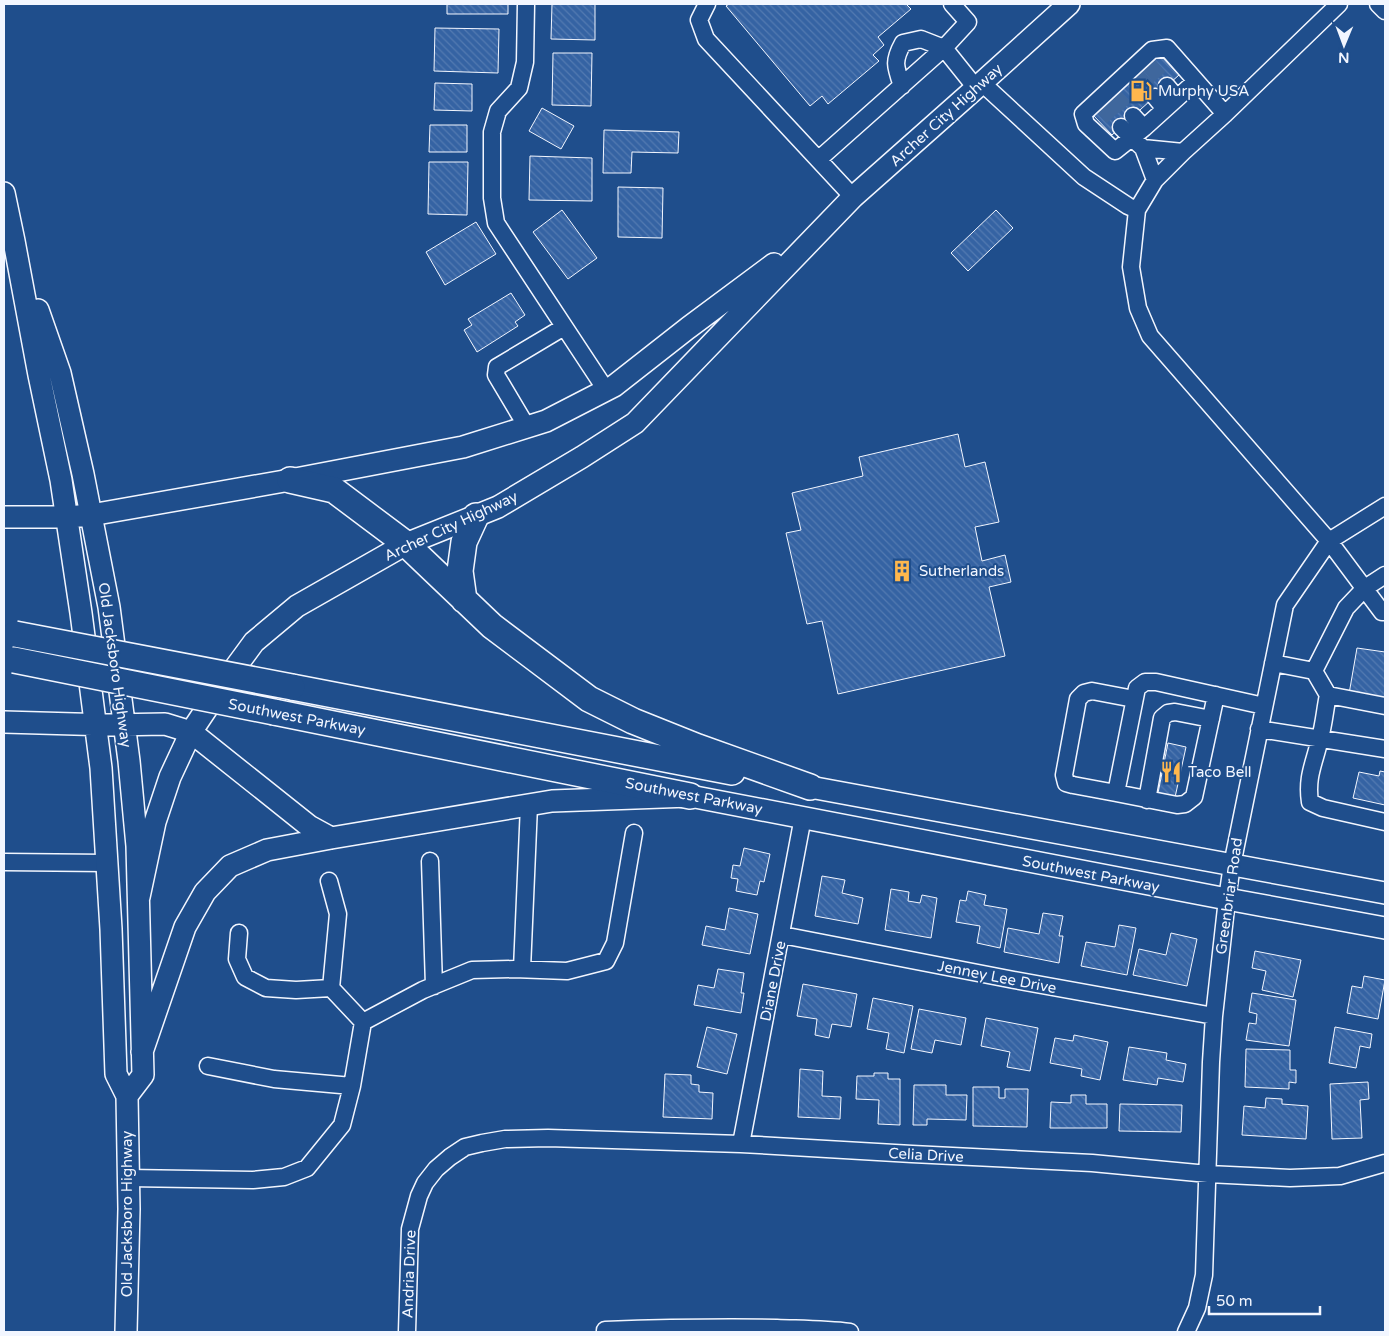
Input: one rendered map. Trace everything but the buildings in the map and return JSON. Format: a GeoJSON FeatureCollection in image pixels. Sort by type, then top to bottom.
{"type":"FeatureCollection","features":[{"type":"Feature","properties":{"kind":"highway"},"geometry":{"type":"LineString","coordinates":[[290,480],[334,490],[406,544],[492,626],[589,699],[633,721],[698,747],[810,787]]}},
{"type":"Feature","properties":{"kind":"highway"},"geometry":{"type":"LineString","coordinates":[[464,600],[460,571],[464,542],[476,516]]}},
{"type":"Feature","properties":{"kind":"highway","name":"Southwest Parkway"},"geometry":{"type":"LineString","coordinates":[[10,633],[810,787]]}},
{"type":"Feature","properties":{"kind":"highway","name":"Southwest Parkway"},"geometry":{"type":"LineString","coordinates":[[9,659],[690,796]]}},
{"type":"Feature","properties":{"kind":"main road","name":"Archer City Highway"},"geometry":{"type":"LineString","coordinates":[[139,897],[155,822],[170,777],[191,732],[254,642],[297,606],[406,544],[498,507],[582,457],[634,423],[853,197],[979,86],[1068,4]]}},
{"type":"Feature","properties":{"kind":"main road","name":"Old Jacksboro Highway"},"geometry":{"type":"LineString","coordinates":[[4,193],[61,480],[81,613],[101,768],[111,929],[116,1074],[127,1096],[129,1209],[126,1332]]}},
{"type":"Feature","properties":{"kind":"main road","name":"Archer City Highway"},"geometry":{"type":"LineString","coordinates":[[91,514],[290,480],[463,447],[546,421],[614,386],[688,328],[824,227]]}},
{"type":"Feature","properties":{"kind":"main road","name":"Old Jacksboro Highway"},"geometry":{"type":"LineString","coordinates":[[14,241],[60,373],[83,474],[109,607],[137,846],[139,897],[143,1075],[127,1096]]}},
{"type":"Feature","properties":{"kind":"main road"},"geometry":{"type":"LineString","coordinates":[[4,517],[66,517],[91,514]]}},
{"type":"Feature","properties":{"kind":"main road"},"geometry":{"type":"LineString","coordinates":[[4,722],[165,724],[191,732],[309,826],[331,838]]}},
{"type":"Feature","properties":{"kind":"main road","name":"Southwest Parkway"},"geometry":{"type":"LineString","coordinates":[[810,787],[1385,893]]}},
{"type":"Feature","properties":{"kind":"main road"},"geometry":{"type":"LineString","coordinates":[[142,1052],[185,927],[204,892],[230,866],[267,850],[552,801],[690,796]]}},
{"type":"Feature","properties":{"kind":"main road","name":"Southwest Parkway"},"geometry":{"type":"LineString","coordinates":[[690,796],[1385,928]]}},
{"type":"Feature","properties":{"kind":"main road"},"geometry":{"type":"LineString","coordinates":[[1001,856],[1008,824]]}},
{"type":"Feature","properties":{"kind":"street"},"geometry":{"type":"LineString","coordinates":[[526,4],[525,62],[519,88],[498,111],[492,132],[492,198],[496,224],[606,390]]}},
{"type":"Feature","properties":{"kind":"street"},"geometry":{"type":"LineString","coordinates":[[707,4],[699,20],[706,38],[853,197]]}},
{"type":"Feature","properties":{"kind":"street"},"geometry":{"type":"LineString","coordinates":[[819,160],[944,48],[968,22],[952,4]]}},
{"type":"Feature","properties":{"kind":"street"},"geometry":{"type":"LineString","coordinates":[[1339,4],[1155,180],[1137,210],[1131,267],[1138,308],[1150,336],[1329,541],[1382,612],[1385,612]]}},
{"type":"Feature","properties":{"kind":"street"},"geometry":{"type":"LineString","coordinates":[[1378,4],[1385,11]]}},
{"type":"Feature","properties":{"kind":"street"},"geometry":{"type":"LineString","coordinates":[[902,86],[896,70],[896,56],[903,43],[921,39],[944,48],[979,86],[1084,178],[1137,210]]}},
{"type":"Feature","properties":{"kind":"street"},"geometry":{"type":"LineString","coordinates":[[1196,81],[1166,97],[1115,151],[1086,124],[1084,114],[1106,98],[1140,67],[1152,50],[1167,48],[1196,81],[1225,114]]}},
{"type":"Feature","properties":{"kind":"street"},"geometry":{"type":"LineString","coordinates":[[1135,131],[1183,152]]}},
{"type":"Feature","properties":{"kind":"street"},"geometry":{"type":"LineString","coordinates":[[1135,131],[1155,180]]}},
{"type":"Feature","properties":{"kind":"street"},"geometry":{"type":"LineString","coordinates":[[527,427],[496,375],[497,368],[564,327]]}},
{"type":"Feature","properties":{"kind":"street","name":"Greenbriar Road"},"geometry":{"type":"LineString","coordinates":[[1186,1332],[1197,1308],[1204,1275],[1211,1062],[1226,899],[1285,605],[1329,541],[1385,506]]}},
{"type":"Feature","properties":{"kind":"street"},"geometry":{"type":"LineString","coordinates":[[1314,672],[1346,608],[1365,588],[1385,575]]}},
{"type":"Feature","properties":{"kind":"street"},"geometry":{"type":"LineString","coordinates":[[1273,662],[1314,672],[1328,695],[1308,789],[1310,802],[1323,808],[1385,822]]}},
{"type":"Feature","properties":{"kind":"street"},"geometry":{"type":"LineString","coordinates":[[1116,793],[1136,688],[1145,682],[1156,682],[1264,706]]}},
{"type":"Feature","properties":{"kind":"street"},"geometry":{"type":"LineString","coordinates":[[1134,699],[1092,691],[1084,693],[1078,699],[1064,775],[1066,783],[1147,800],[1177,805],[1185,804],[1194,797],[1216,695]]}},
{"type":"Feature","properties":{"kind":"street"},"geometry":{"type":"LineString","coordinates":[[1328,695],[1385,706]]}},
{"type":"Feature","properties":{"kind":"street"},"geometry":{"type":"LineString","coordinates":[[1147,800],[1162,718],[1168,713],[1175,712],[1211,720]]}},
{"type":"Feature","properties":{"kind":"street"},"geometry":{"type":"LineString","coordinates":[[1260,729],[1385,749]]}},
{"type":"Feature","properties":{"kind":"street"},"geometry":{"type":"LineString","coordinates":[[522,969],[529,805]]}},
{"type":"Feature","properties":{"kind":"street","name":"Diane Drive"},"geometry":{"type":"LineString","coordinates":[[741,1144],[803,818]]}},
{"type":"Feature","properties":{"kind":"street"},"geometry":{"type":"LineString","coordinates":[[363,1022],[423,990],[472,970],[522,969],[567,971],[606,962],[615,943],[634,833]]}},
{"type":"Feature","properties":{"kind":"street"},"geometry":{"type":"LineString","coordinates":[[430,861],[434,986]]}},
{"type":"Feature","properties":{"kind":"street"},"geometry":{"type":"LineString","coordinates":[[4,862],[107,863]]}},
{"type":"Feature","properties":{"kind":"street"},"geometry":{"type":"LineString","coordinates":[[329,881],[338,914],[331,988],[363,1022]]}},
{"type":"Feature","properties":{"kind":"street"},"geometry":{"type":"LineString","coordinates":[[239,933],[237,959],[245,977],[266,988],[296,990],[331,988]]}},
{"type":"Feature","properties":{"kind":"street","name":"Jenney Lee Drive"},"geometry":{"type":"LineString","coordinates":[[782,935],[1214,1016]]}},
{"type":"Feature","properties":{"kind":"street"},"geometry":{"type":"LineString","coordinates":[[128,1178],[253,1180],[284,1177],[307,1168],[342,1125],[352,1086],[363,1022]]}},
{"type":"Feature","properties":{"kind":"street"},"geometry":{"type":"LineString","coordinates":[[208,1066],[274,1079],[352,1086]]}},
{"type":"Feature","properties":{"kind":"street","name":"Celia Drive"},"geometry":{"type":"LineString","coordinates":[[465,1147],[505,1139],[548,1138],[741,1144],[1092,1163],[1208,1174],[1290,1178],[1340,1176],[1385,1163]]}},
{"type":"Feature","properties":{"kind":"street","name":"Andria Drive"},"geometry":{"type":"LineString","coordinates":[[407,1332],[410,1229],[419,1196],[425,1183],[436,1169],[465,1147]]}},
{"type":"Feature","properties":{"kind":"street"},"geometry":{"type":"LineString","coordinates":[[605,1331],[657,1328],[749,1328],[850,1332]]}},
{"type":"Feature","properties":{"kind":"tunnel"},"geometry":{"type":"LineString","coordinates":[[1149,65],[1167,86]]}},
{"type":"Feature","properties":{"kind":"tunnel"},"geometry":{"type":"LineString","coordinates":[[1137,76],[1155,97]]}},
{"type":"Feature","properties":{"kind":"tunnel"},"geometry":{"type":"LineString","coordinates":[[1114,96],[1133,116]]}},
{"type":"Feature","properties":{"kind":"tunnel"},"geometry":{"type":"LineString","coordinates":[[1102,106],[1121,127]]}},
{"type":"Feature","properties":{"kind":"place","name":"Murphy USA"},"geometry":{"type":"Point","coordinates":[1141,91]}},
{"type":"Feature","properties":{"kind":"place","name":"Sutherlands"},"geometry":{"type":"Point","coordinates":[902,571]}},
{"type":"Feature","properties":{"kind":"place","name":"Taco Bell"},"geometry":{"type":"Point","coordinates":[1171,772]}}]}
